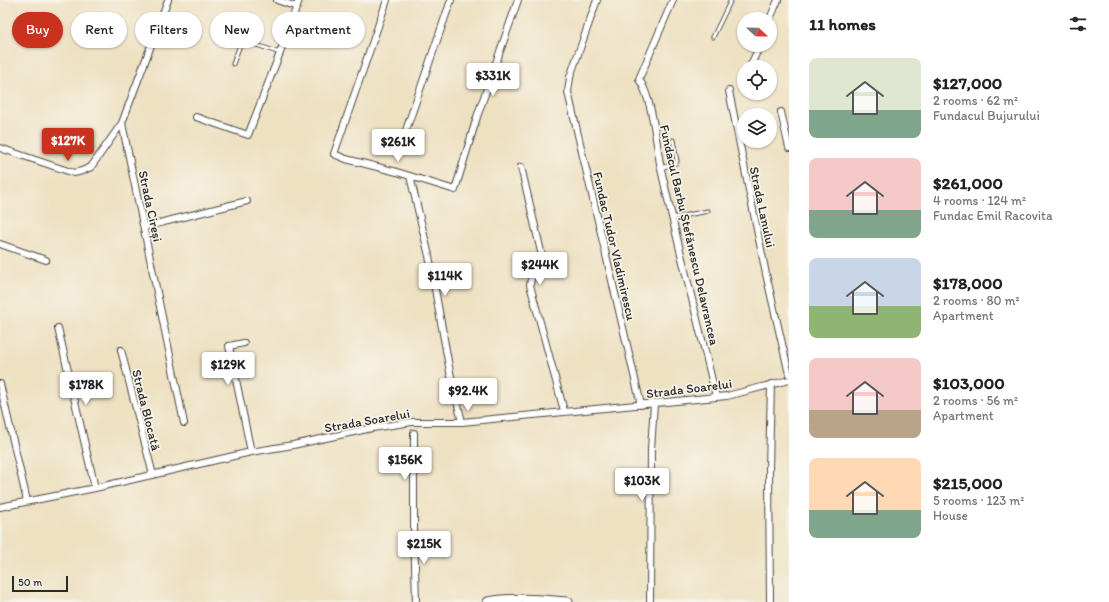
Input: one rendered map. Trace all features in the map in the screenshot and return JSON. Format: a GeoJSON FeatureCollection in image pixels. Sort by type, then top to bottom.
{"type":"FeatureCollection","features":[{"type":"Feature","properties":{"kind":"main road"},"geometry":{"type":"LineString","coordinates":[[488,602],[508,599],[525,599],[568,602]]}},
{"type":"Feature","properties":{"kind":"street"},"geometry":{"type":"LineString","coordinates":[[0,148],[74,173],[91,166],[122,123],[168,0]]}},
{"type":"Feature","properties":{"kind":"street"},"geometry":{"type":"LineString","coordinates":[[277,0],[297,7]]}},
{"type":"Feature","properties":{"kind":"street"},"geometry":{"type":"LineString","coordinates":[[196,117],[248,135],[299,0]]}},
{"type":"Feature","properties":{"kind":"street"},"geometry":{"type":"LineString","coordinates":[[387,0],[334,154],[360,163],[455,190],[477,117],[518,0]]}},
{"type":"Feature","properties":{"kind":"street"},"geometry":{"type":"LineString","coordinates":[[405,133],[451,0]]}},
{"type":"Feature","properties":{"kind":"street","name":"Fundac Tudor Vladimirescu"},"geometry":{"type":"LineString","coordinates":[[597,0],[570,77],[568,92],[641,405]]}},
{"type":"Feature","properties":{"kind":"street","name":"Fundacul Barbu Ștefănescu Delavrancea"},"geometry":{"type":"LineString","coordinates":[[673,0],[639,79],[646,90],[672,218],[716,397]]}},
{"type":"Feature","properties":{"kind":"street"},"geometry":{"type":"LineString","coordinates":[[773,12],[778,0]]}},
{"type":"Feature","properties":{"kind":"street","name":"Strada Lanului"},"geometry":{"type":"LineString","coordinates":[[728,91],[764,266],[789,374]]}},
{"type":"Feature","properties":{"kind":"street"},"geometry":{"type":"LineString","coordinates":[[781,112],[789,148]]}},
{"type":"Feature","properties":{"kind":"street","name":"Strada Cireși"},"geometry":{"type":"LineString","coordinates":[[122,123],[184,423]]}},
{"type":"Feature","properties":{"kind":"street"},"geometry":{"type":"LineString","coordinates":[[521,167],[542,256],[542,262],[531,277],[530,285],[564,412]]}},
{"type":"Feature","properties":{"kind":"street"},"geometry":{"type":"LineString","coordinates":[[410,176],[429,256],[450,372],[462,422]]}},
{"type":"Feature","properties":{"kind":"street"},"geometry":{"type":"LineString","coordinates":[[144,227],[247,201]]}},
{"type":"Feature","properties":{"kind":"street"},"geometry":{"type":"LineString","coordinates":[[0,244],[46,260]]}},
{"type":"Feature","properties":{"kind":"street"},"geometry":{"type":"LineString","coordinates":[[58,328],[95,488]]}},
{"type":"Feature","properties":{"kind":"street"},"geometry":{"type":"LineString","coordinates":[[244,343],[229,346],[251,452]]}},
{"type":"Feature","properties":{"kind":"street","name":"Strada Blocată"},"geometry":{"type":"LineString","coordinates":[[121,350],[153,475]]}},
{"type":"Feature","properties":{"kind":"street","name":"Strada Soarelui"},"geometry":{"type":"LineString","coordinates":[[0,507],[95,488],[251,452],[293,445],[372,428],[412,422],[462,422],[727,396],[789,380]]}},
{"type":"Feature","properties":{"kind":"street"},"geometry":{"type":"LineString","coordinates":[[0,384],[27,501]]}},
{"type":"Feature","properties":{"kind":"street"},"geometry":{"type":"LineString","coordinates":[[770,602],[769,469],[771,384]]}},
{"type":"Feature","properties":{"kind":"street"},"geometry":{"type":"LineString","coordinates":[[650,602],[651,449],[654,404]]}},
{"type":"Feature","properties":{"kind":"street"},"geometry":{"type":"LineString","coordinates":[[414,432],[416,602]]}},
{"type":"Feature","properties":{"kind":"lane"},"geometry":{"type":"LineString","coordinates":[[713,37],[731,0]]}},
{"type":"Feature","properties":{"kind":"lane"},"geometry":{"type":"LineString","coordinates":[[233,64],[239,48]]}},
{"type":"Feature","properties":{"kind":"lane"},"geometry":{"type":"LineString","coordinates":[[264,48],[280,53]]}},
{"type":"Feature","properties":{"kind":"lane"},"geometry":{"type":"LineString","coordinates":[[661,168],[676,163],[677,161],[673,140]]}},
{"type":"Feature","properties":{"kind":"lane"},"geometry":{"type":"LineString","coordinates":[[672,218],[708,211]]}}]}
